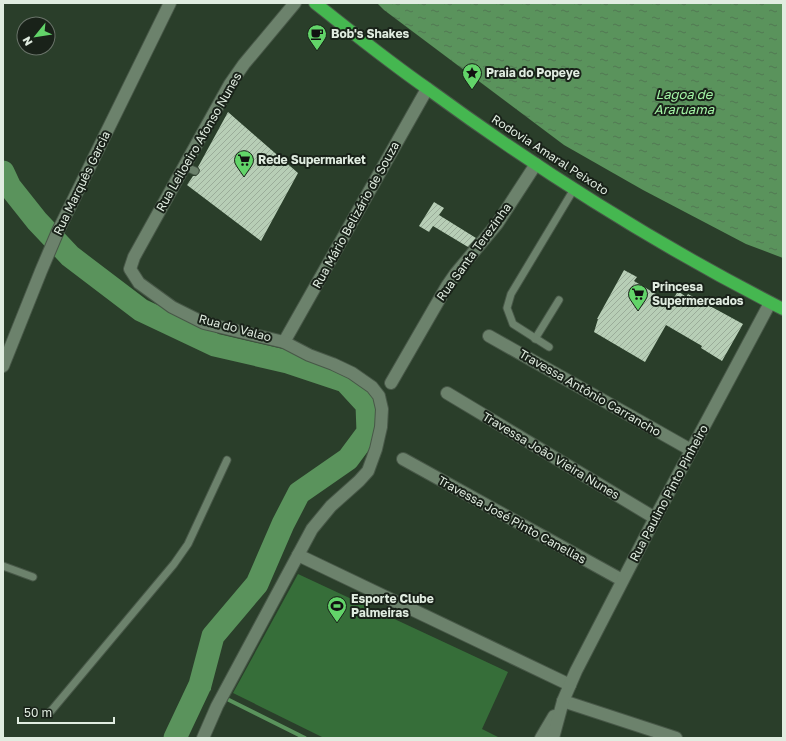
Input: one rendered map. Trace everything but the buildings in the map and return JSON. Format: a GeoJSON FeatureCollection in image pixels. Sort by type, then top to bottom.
{"type":"FeatureCollection","features":[{"type":"Feature","properties":{"kind":"highway","name":"Rodovia Amaral Peixoto"},"geometry":{"type":"LineString","coordinates":[[315,3],[427,89],[574,189],[670,247],[783,309]]}},
{"type":"Feature","properties":{"kind":"street","name":"Rua Marquês Garcia"},"geometry":{"type":"LineString","coordinates":[[3,366],[58,231],[170,3]]}},
{"type":"Feature","properties":{"kind":"street","name":"Rua Leiloeiro Afonso Nunes"},"geometry":{"type":"LineString","coordinates":[[130,269],[134,257],[190,169],[230,84],[244,64],[295,3]]}},
{"type":"Feature","properties":{"kind":"street","name":"Rua Mário Belizário de Souza"},"geometry":{"type":"LineString","coordinates":[[284,342],[427,89]]}},
{"type":"Feature","properties":{"kind":"street","name":"Rua Santa Terezinha"},"geometry":{"type":"LineString","coordinates":[[392,384],[447,286],[497,224],[536,164]]}},
{"type":"Feature","properties":{"kind":"street","name":"Rua do Valao"},"geometry":{"type":"LineString","coordinates":[[130,269],[139,283],[172,307],[204,323],[284,342],[352,373],[372,387],[379,396],[382,409],[381,427],[376,449],[368,471],[323,514],[312,529],[217,706],[203,738]]}},
{"type":"Feature","properties":{"kind":"street","name":"Rua Paulino Pinto Pinheiro"},"geometry":{"type":"LineString","coordinates":[[563,701],[622,580],[770,303]]}},
{"type":"Feature","properties":{"kind":"street","name":"Travessa Antônio Carrancho"},"geometry":{"type":"LineString","coordinates":[[489,336],[691,450]]}},
{"type":"Feature","properties":{"kind":"street","name":"Travessa João Vieira Nunes"},"geometry":{"type":"LineString","coordinates":[[447,393],[655,518]]}},
{"type":"Feature","properties":{"kind":"street","name":"Travessa José Pinto Canellas"},"geometry":{"type":"LineString","coordinates":[[403,459],[622,580]]}},
{"type":"Feature","properties":{"kind":"street"},"geometry":{"type":"LineString","coordinates":[[298,555],[570,685]]}},
{"type":"Feature","properties":{"kind":"street"},"geometry":{"type":"LineString","coordinates":[[541,738],[563,701]]}},
{"type":"Feature","properties":{"kind":"street"},"geometry":{"type":"LineString","coordinates":[[553,738],[563,701]]}},
{"type":"Feature","properties":{"kind":"street"},"geometry":{"type":"LineString","coordinates":[[563,701],[676,738]]}},
{"type":"Feature","properties":{"kind":"lane"},"geometry":{"type":"LineString","coordinates":[[549,347],[513,324],[507,308],[511,294],[574,189]]}},
{"type":"Feature","properties":{"kind":"lane"},"geometry":{"type":"LineString","coordinates":[[535,339],[559,300]]}},
{"type":"Feature","properties":{"kind":"lane"},"geometry":{"type":"LineString","coordinates":[[51,711],[174,564],[188,544],[227,460]]}},
{"type":"Feature","properties":{"kind":"lane"},"geometry":{"type":"LineString","coordinates":[[3,566],[33,577]]}},
{"type":"Feature","properties":{"kind":"shaded area","name":"Esporte Clube Palmeiras"},"geometry":{"type":"Polygon","coordinates":[[[298,574],[508,672],[482,729],[500,738],[324,738],[233,693],[298,574]]]}},
{"type":"Feature","properties":{"kind":"water","name":"Lagoa de Araruama"},"geometry":{"type":"Polygon","coordinates":[[[377,3],[783,3],[783,258],[746,244],[643,190],[564,145],[384,10],[377,3]]]}},
{"type":"Feature","properties":{"kind":"waterway"},"geometry":{"type":"LineString","coordinates":[[3,172],[10,187],[37,221],[70,256],[141,310],[215,345],[288,362],[345,381],[367,405],[368,432],[348,459],[299,493],[283,524],[257,584],[213,636],[200,685],[175,738]]}},
{"type":"Feature","properties":{"kind":"waterway"},"geometry":{"type":"LineString","coordinates":[[200,685],[209,689]]}},
{"type":"Feature","properties":{"kind":"waterway"},"geometry":{"type":"LineString","coordinates":[[229,700],[305,738]]}},
{"type":"Feature","properties":{"kind":"place","name":"Bob's Shakes"},"geometry":{"type":"Point","coordinates":[317,51]}},
{"type":"Feature","properties":{"kind":"place","name":"Praia do Popeye"},"geometry":{"type":"Point","coordinates":[472,90]}},
{"type":"Feature","properties":{"kind":"place","name":"Rede Supermarket"},"geometry":{"type":"Point","coordinates":[244,177]}},
{"type":"Feature","properties":{"kind":"place","name":"Princesa Supermercados"},"geometry":{"type":"Point","coordinates":[638,311]}},
{"type":"Feature","properties":{"kind":"place","name":"Esporte Clube Palmeiras"},"geometry":{"type":"Point","coordinates":[337,623]}}]}
